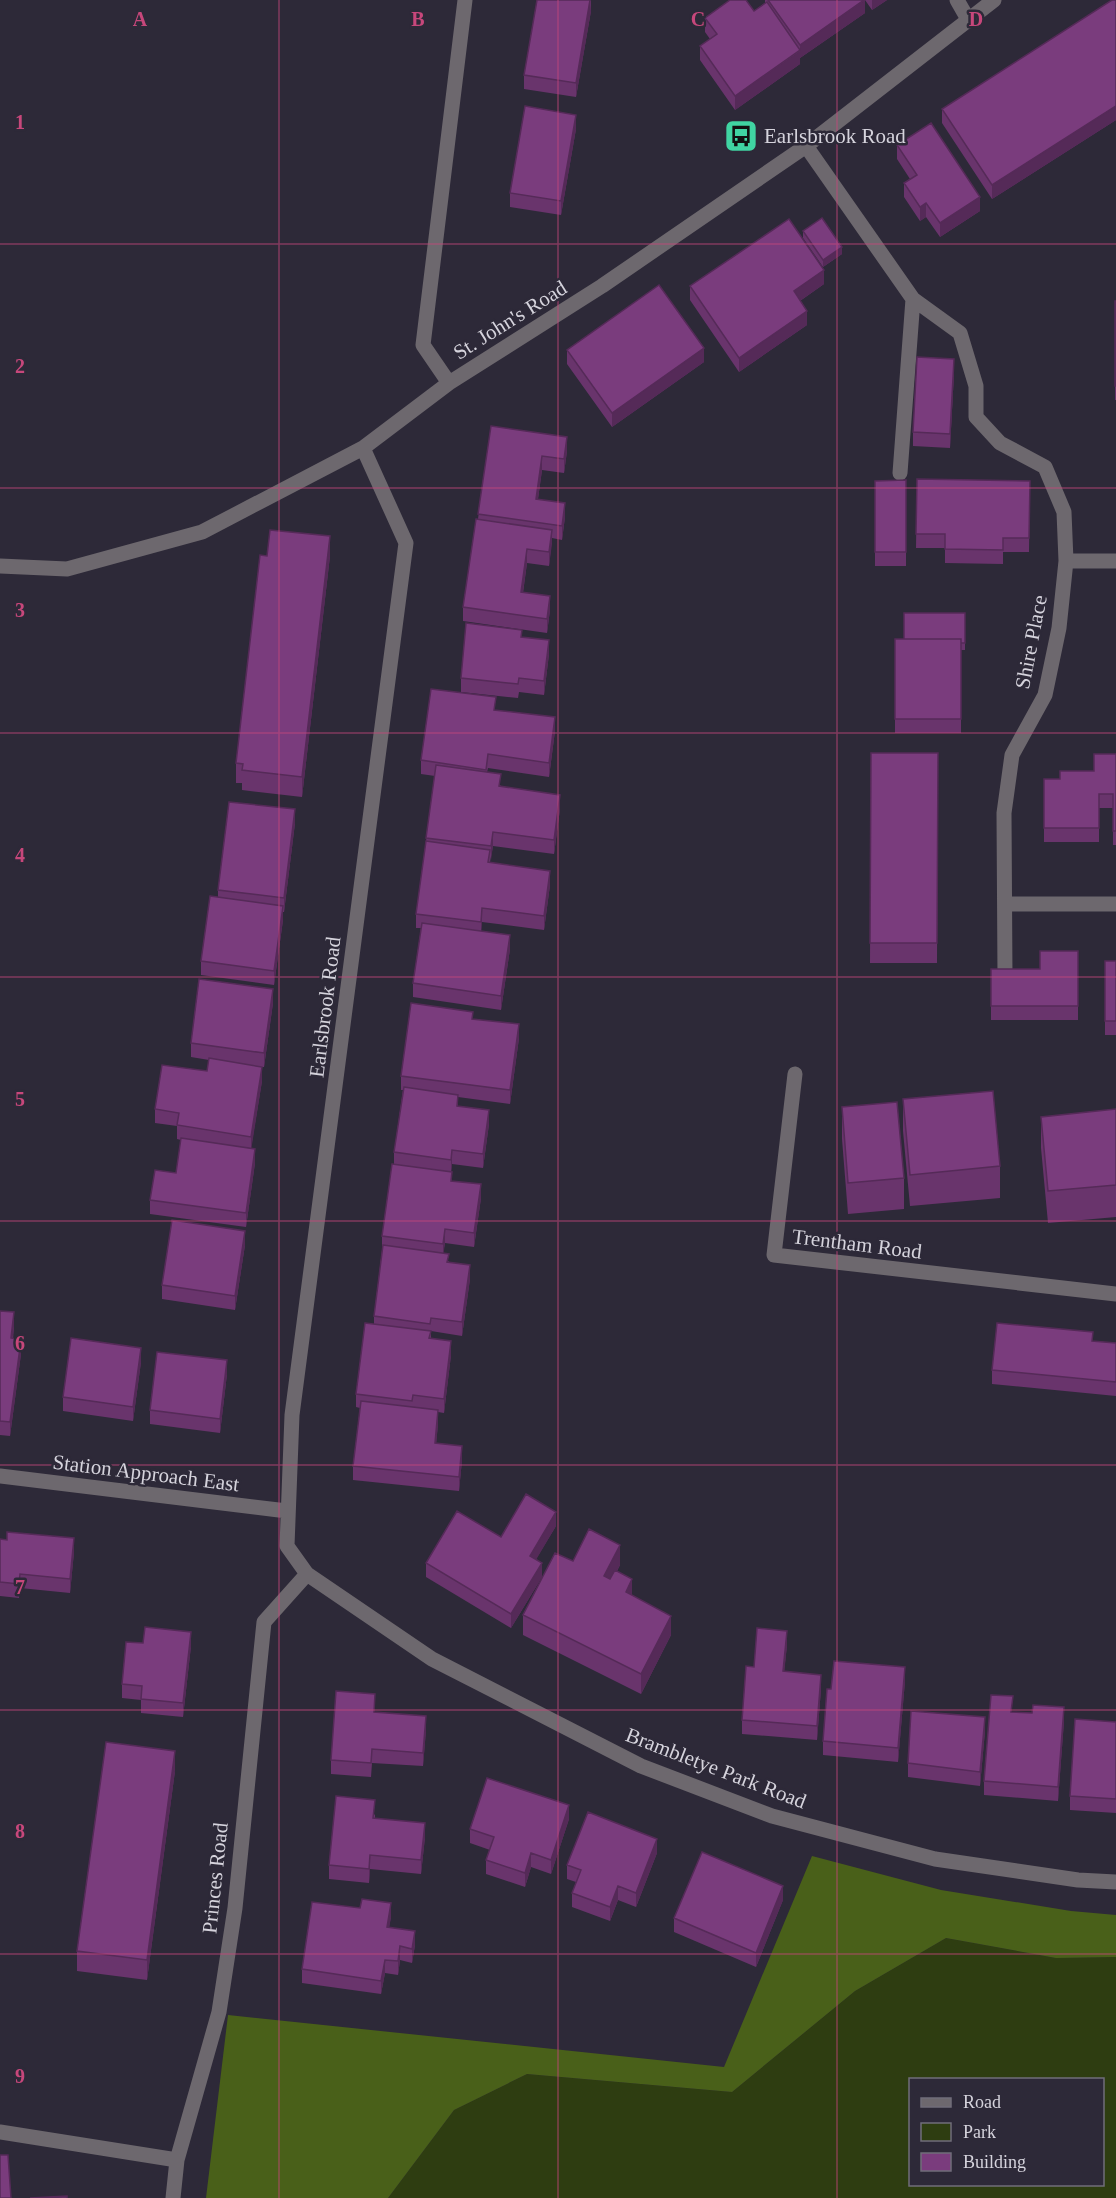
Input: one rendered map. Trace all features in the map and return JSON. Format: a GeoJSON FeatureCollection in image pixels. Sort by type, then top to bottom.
{"type":"FeatureCollection","features":[{"type":"Feature","properties":{"kind":"street"},"geometry":{"type":"LineString","coordinates":[[449,383],[423,345],[465,0]]}},
{"type":"Feature","properties":{"kind":"street"},"geometry":{"type":"LineString","coordinates":[[957,0],[969,21]]}},
{"type":"Feature","properties":{"kind":"street","name":"St. John's Road"},"geometry":{"type":"LineString","coordinates":[[0,566],[67,569],[202,532],[363,448],[449,383],[602,286],[806,146],[994,0]]}},
{"type":"Feature","properties":{"kind":"street","name":"Shire Place"},"geometry":{"type":"LineString","coordinates":[[806,146],[913,299],[960,333],[976,386],[976,417],[1000,443],[1045,467],[1064,512],[1066,561],[1059,628],[1045,694],[1012,755],[1004,813],[1005,978]]}},
{"type":"Feature","properties":{"kind":"street"},"geometry":{"type":"LineString","coordinates":[[900,473],[913,299]]}},
{"type":"Feature","properties":{"kind":"street","name":"Earlsbrook Road"},"geometry":{"type":"LineString","coordinates":[[306,1574],[287,1546],[292,1415],[406,543],[363,448]]}},
{"type":"Feature","properties":{"kind":"street"},"geometry":{"type":"LineString","coordinates":[[1066,561],[1116,561]]}},
{"type":"Feature","properties":{"kind":"street"},"geometry":{"type":"LineString","coordinates":[[1006,904],[1116,904]]}},
{"type":"Feature","properties":{"kind":"street","name":"Trentham Road"},"geometry":{"type":"LineString","coordinates":[[795,1074],[774,1255],[1116,1294]]}},
{"type":"Feature","properties":{"kind":"street","name":"Station Approach East"},"geometry":{"type":"LineString","coordinates":[[0,1476],[287,1511]]}},
{"type":"Feature","properties":{"kind":"street","name":"Brambletye Park Road"},"geometry":{"type":"LineString","coordinates":[[306,1574],[432,1659],[640,1767],[772,1816],[935,1859],[1078,1880],[1116,1882]]}},
{"type":"Feature","properties":{"kind":"street","name":"Princes Road"},"geometry":{"type":"LineString","coordinates":[[173,2198],[177,2160],[219,2012],[235,1908],[264,1622],[306,1574]]}},
{"type":"Feature","properties":{"kind":"street"},"geometry":{"type":"LineString","coordinates":[[0,2132],[177,2160]]}},
{"type":"Feature","properties":{"kind":"green space"},"geometry":{"type":"Polygon","coordinates":[[[812,1856],[941,1890],[1071,1911],[1116,1915],[1116,1957],[1056,1958],[946,1938],[855,1991],[732,2092],[527,2074],[454,2110],[388,2198],[206,2198],[228,2015],[724,2067],[812,1856]]]}},
{"type":"Feature","properties":{"kind":"green space"},"geometry":{"type":"Polygon","coordinates":[[[946,1938],[1056,1958],[1116,1957],[1116,2198],[388,2198],[454,2110],[527,2074],[732,2092],[855,1991],[946,1938]]]}},
{"type":"Feature","properties":{"kind":"building"},"geometry":{"type":"Polygon","coordinates":[[[537,0],[590,0],[576,83],[524,75],[537,0]]]}},
{"type":"Feature","properties":{"kind":"building"},"geometry":{"type":"Polygon","coordinates":[[[730,0],[746,0],[754,11],[767,2],[800,50],[735,96],[700,46],[717,34],[705,18],[730,0]]]}},
{"type":"Feature","properties":{"kind":"building"},"geometry":{"type":"Polygon","coordinates":[[[768,0],[864,0],[800,45],[768,0]]]}},
{"type":"Feature","properties":{"kind":"building"},"geometry":{"type":"Polygon","coordinates":[[[1112,0],[1116,0],[1116,106],[992,185],[942,109],[1112,0]]]}},
{"type":"Feature","properties":{"kind":"building"},"geometry":{"type":"Polygon","coordinates":[[[525,106],[576,115],[561,201],[510,193],[525,106]]]}},
{"type":"Feature","properties":{"kind":"building"},"geometry":{"type":"Polygon","coordinates":[[[931,123],[980,197],[940,223],[926,203],[920,207],[904,183],[917,175],[897,145],[931,123]]]}},
{"type":"Feature","properties":{"kind":"building"},"geometry":{"type":"Polygon","coordinates":[[[822,218],[842,247],[823,260],[803,231],[822,218]]]}},
{"type":"Feature","properties":{"kind":"building"},"geometry":{"type":"Polygon","coordinates":[[[789,219],[824,270],[794,291],[807,311],[739,358],[690,286],[789,219]]]}},
{"type":"Feature","properties":{"kind":"building"},"geometry":{"type":"Polygon","coordinates":[[[659,285],[704,348],[612,413],[567,350],[659,285]]]}},
{"type":"Feature","properties":{"kind":"building"},"geometry":{"type":"Polygon","coordinates":[[[1116,301],[1116,386],[1115,386],[1116,301]]]}},
{"type":"Feature","properties":{"kind":"building"},"geometry":{"type":"Polygon","coordinates":[[[917,357],[954,359],[950,434],[913,432],[917,357]]]}},
{"type":"Feature","properties":{"kind":"building"},"geometry":{"type":"Polygon","coordinates":[[[491,426],[567,437],[564,459],[542,456],[536,499],[565,503],[562,526],[478,514],[491,426]]]}},
{"type":"Feature","properties":{"kind":"building"},"geometry":{"type":"Polygon","coordinates":[[[917,479],[1030,481],[1029,538],[1003,538],[1003,550],[945,549],[945,534],[916,534],[917,479]]]}},
{"type":"Feature","properties":{"kind":"building"},"geometry":{"type":"Polygon","coordinates":[[[906,480],[906,552],[875,552],[875,481],[906,480]]]}},
{"type":"Feature","properties":{"kind":"building"},"geometry":{"type":"Polygon","coordinates":[[[476,519],[552,530],[549,552],[527,549],[521,592],[550,596],[547,619],[463,607],[476,519]]]}},
{"type":"Feature","properties":{"kind":"building"},"geometry":{"type":"Polygon","coordinates":[[[270,530],[330,536],[302,777],[242,770],[243,764],[236,763],[260,555],[267,556],[270,530]]]}},
{"type":"Feature","properties":{"kind":"building"},"geometry":{"type":"Polygon","coordinates":[[[904,613],[965,613],[965,643],[961,643],[961,639],[904,639],[904,613]]]}},
{"type":"Feature","properties":{"kind":"building"},"geometry":{"type":"Polygon","coordinates":[[[466,623],[522,630],[521,637],[549,640],[544,681],[519,678],[518,684],[461,678],[466,623]]]}},
{"type":"Feature","properties":{"kind":"building"},"geometry":{"type":"Polygon","coordinates":[[[895,639],[961,639],[961,719],[895,719],[895,639]]]}},
{"type":"Feature","properties":{"kind":"building"},"geometry":{"type":"Polygon","coordinates":[[[431,689],[496,697],[494,710],[555,717],[549,763],[488,754],[486,770],[421,760],[431,689]]]}},
{"type":"Feature","properties":{"kind":"building"},"geometry":{"type":"Polygon","coordinates":[[[871,753],[938,753],[937,943],[870,943],[871,753]]]}},
{"type":"Feature","properties":{"kind":"building"},"geometry":{"type":"Polygon","coordinates":[[[1094,754],[1116,754],[1116,831],[1113,831],[1113,794],[1099,794],[1099,828],[1044,828],[1044,779],[1060,779],[1060,771],[1094,771],[1094,754]]]}},
{"type":"Feature","properties":{"kind":"building"},"geometry":{"type":"Polygon","coordinates":[[[436,765],[501,774],[499,786],[560,795],[554,840],[493,832],[491,846],[426,838],[436,765]]]}},
{"type":"Feature","properties":{"kind":"building"},"geometry":{"type":"Polygon","coordinates":[[[229,802],[295,809],[284,898],[218,890],[229,802]]]}},
{"type":"Feature","properties":{"kind":"building"},"geometry":{"type":"Polygon","coordinates":[[[426,841],[490,850],[488,862],[550,871],[544,916],[482,908],[481,922],[416,914],[426,841]]]}},
{"type":"Feature","properties":{"kind":"building"},"geometry":{"type":"Polygon","coordinates":[[[210,896],[283,906],[274,971],[201,961],[210,896]]]}},
{"type":"Feature","properties":{"kind":"building"},"geometry":{"type":"Polygon","coordinates":[[[422,923],[510,935],[501,996],[413,983],[422,923]]]}},
{"type":"Feature","properties":{"kind":"building"},"geometry":{"type":"Polygon","coordinates":[[[1040,951],[1078,951],[1078,1006],[991,1006],[991,969],[1040,969],[1040,951]]]}},
{"type":"Feature","properties":{"kind":"building"},"geometry":{"type":"Polygon","coordinates":[[[1105,961],[1116,961],[1116,1021],[1105,1021],[1105,961]]]}},
{"type":"Feature","properties":{"kind":"building"},"geometry":{"type":"Polygon","coordinates":[[[199,979],[273,989],[264,1053],[191,1043],[199,979]]]}},
{"type":"Feature","properties":{"kind":"building"},"geometry":{"type":"Polygon","coordinates":[[[411,1003],[473,1012],[472,1019],[519,1024],[510,1090],[401,1076],[411,1003]]]}},
{"type":"Feature","properties":{"kind":"building"},"geometry":{"type":"Polygon","coordinates":[[[209,1058],[262,1067],[251,1137],[177,1125],[179,1113],[155,1109],[162,1065],[207,1071],[209,1058]]]}},
{"type":"Feature","properties":{"kind":"building"},"geometry":{"type":"Polygon","coordinates":[[[404,1087],[458,1095],[457,1106],[489,1110],[483,1154],[452,1150],[451,1160],[394,1152],[404,1087]]]}},
{"type":"Feature","properties":{"kind":"building"},"geometry":{"type":"Polygon","coordinates":[[[993,1091],[1000,1166],[910,1175],[903,1099],[993,1091]]]}},
{"type":"Feature","properties":{"kind":"building"},"geometry":{"type":"Polygon","coordinates":[[[897,1102],[904,1178],[848,1183],[842,1107],[897,1102]]]}},
{"type":"Feature","properties":{"kind":"building"},"geometry":{"type":"Polygon","coordinates":[[[1116,1109],[1116,1185],[1048,1191],[1041,1117],[1116,1109]]]}},
{"type":"Feature","properties":{"kind":"building"},"geometry":{"type":"Polygon","coordinates":[[[181,1138],[255,1149],[246,1213],[150,1200],[155,1170],[176,1173],[181,1138]]]}},
{"type":"Feature","properties":{"kind":"building"},"geometry":{"type":"Polygon","coordinates":[[[392,1164],[452,1172],[451,1181],[481,1184],[474,1233],[445,1229],[443,1244],[382,1236],[392,1164]]]}},
{"type":"Feature","properties":{"kind":"building"},"geometry":{"type":"Polygon","coordinates":[[[172,1220],[245,1231],[235,1296],[162,1285],[172,1220]]]}},
{"type":"Feature","properties":{"kind":"building"},"geometry":{"type":"Polygon","coordinates":[[[383,1245],[449,1254],[447,1262],[470,1265],[462,1322],[431,1318],[430,1324],[374,1316],[383,1245]]]}},
{"type":"Feature","properties":{"kind":"building"},"geometry":{"type":"Polygon","coordinates":[[[0,1311],[14,1312],[11,1338],[21,1340],[10,1422],[0,1421],[0,1311]]]}},
{"type":"Feature","properties":{"kind":"building"},"geometry":{"type":"Polygon","coordinates":[[[365,1323],[431,1331],[429,1338],[451,1341],[444,1399],[413,1395],[412,1401],[356,1394],[365,1323]]]}},
{"type":"Feature","properties":{"kind":"building"},"geometry":{"type":"Polygon","coordinates":[[[997,1323],[1093,1332],[1092,1341],[1116,1343],[1116,1382],[992,1370],[997,1323]]]}},
{"type":"Feature","properties":{"kind":"building"},"geometry":{"type":"Polygon","coordinates":[[[71,1338],[141,1348],[133,1407],[63,1397],[71,1338]]]}},
{"type":"Feature","properties":{"kind":"building"},"geometry":{"type":"Polygon","coordinates":[[[157,1352],[227,1360],[220,1419],[150,1410],[157,1352]]]}},
{"type":"Feature","properties":{"kind":"building"},"geometry":{"type":"Polygon","coordinates":[[[361,1401],[438,1410],[435,1443],[462,1446],[459,1477],[353,1466],[361,1401]]]}},
{"type":"Feature","properties":{"kind":"building"},"geometry":{"type":"Polygon","coordinates":[[[526,1494],[556,1512],[530,1556],[542,1563],[511,1614],[426,1563],[457,1511],[501,1537],[526,1494]]]}},
{"type":"Feature","properties":{"kind":"building"},"geometry":{"type":"Polygon","coordinates":[[[589,1529],[620,1545],[604,1576],[610,1579],[615,1570],[632,1579],[626,1592],[671,1616],[641,1674],[523,1615],[555,1553],[573,1561],[589,1529]]]}},
{"type":"Feature","properties":{"kind":"building"},"geometry":{"type":"Polygon","coordinates":[[[7,1532],[74,1538],[70,1579],[20,1574],[19,1584],[0,1582],[0,1539],[7,1540],[7,1532]]]}},
{"type":"Feature","properties":{"kind":"building"},"geometry":{"type":"Polygon","coordinates":[[[145,1627],[191,1632],[183,1703],[141,1699],[142,1686],[122,1684],[126,1642],[143,1643],[145,1627]]]}},
{"type":"Feature","properties":{"kind":"building"},"geometry":{"type":"Polygon","coordinates":[[[757,1628],[787,1631],[783,1671],[821,1675],[817,1726],[742,1720],[746,1666],[754,1667],[757,1628]]]}},
{"type":"Feature","properties":{"kind":"building"},"geometry":{"type":"Polygon","coordinates":[[[834,1661],[905,1667],[898,1748],[823,1741],[827,1689],[831,1689],[834,1661]]]}},
{"type":"Feature","properties":{"kind":"building"},"geometry":{"type":"Polygon","coordinates":[[[336,1691],[375,1694],[374,1712],[426,1716],[423,1753],[372,1749],[371,1763],[331,1760],[336,1691]]]}},
{"type":"Feature","properties":{"kind":"building"},"geometry":{"type":"Polygon","coordinates":[[[991,1695],[1013,1696],[1011,1712],[1032,1713],[1033,1705],[1064,1707],[1058,1787],[984,1781],[991,1695]]]}},
{"type":"Feature","properties":{"kind":"building"},"geometry":{"type":"Polygon","coordinates":[[[911,1711],[985,1717],[980,1772],[908,1763],[911,1711]]]}},
{"type":"Feature","properties":{"kind":"building"},"geometry":{"type":"Polygon","coordinates":[[[1075,1719],[1116,1722],[1116,1799],[1070,1796],[1075,1719]]]}},
{"type":"Feature","properties":{"kind":"building"},"geometry":{"type":"Polygon","coordinates":[[[106,1742],[175,1751],[147,1960],[77,1951],[106,1742]]]}},
{"type":"Feature","properties":{"kind":"building"},"geometry":{"type":"Polygon","coordinates":[[[487,1778],[569,1805],[551,1860],[531,1853],[525,1873],[486,1860],[494,1837],[470,1829],[487,1778]]]}},
{"type":"Feature","properties":{"kind":"building"},"geometry":{"type":"Polygon","coordinates":[[[336,1796],[375,1800],[373,1818],[425,1823],[421,1860],[370,1855],[369,1869],[329,1865],[336,1796]]]}},
{"type":"Feature","properties":{"kind":"building"},"geometry":{"type":"Polygon","coordinates":[[[588,1812],[657,1839],[636,1893],[618,1886],[610,1907],[572,1893],[581,1870],[567,1865],[588,1812]]]}},
{"type":"Feature","properties":{"kind":"building"},"geometry":{"type":"Polygon","coordinates":[[[702,1852],[783,1886],[756,1953],[674,1918],[702,1852]]]}},
{"type":"Feature","properties":{"kind":"building"},"geometry":{"type":"Polygon","coordinates":[[[362,1899],[391,1903],[387,1927],[415,1931],[412,1949],[400,1946],[398,1961],[385,1960],[381,1981],[302,1969],[312,1902],[360,1908],[362,1899]]]}},
{"type":"Feature","properties":{"kind":"building"},"geometry":{"type":"Polygon","coordinates":[[[0,2155],[8,2155],[11,2198],[0,2198],[0,2155]]]}},
{"type":"Feature","properties":{"kind":"building"},"geometry":{"type":"Polygon","coordinates":[[[67,2196],[67,2198],[30,2198],[67,2196]]]}},
{"type":"Feature","properties":{"kind":"place","name":"Earlsbrook Road"},"geometry":{"type":"Point","coordinates":[741,136]}}]}
